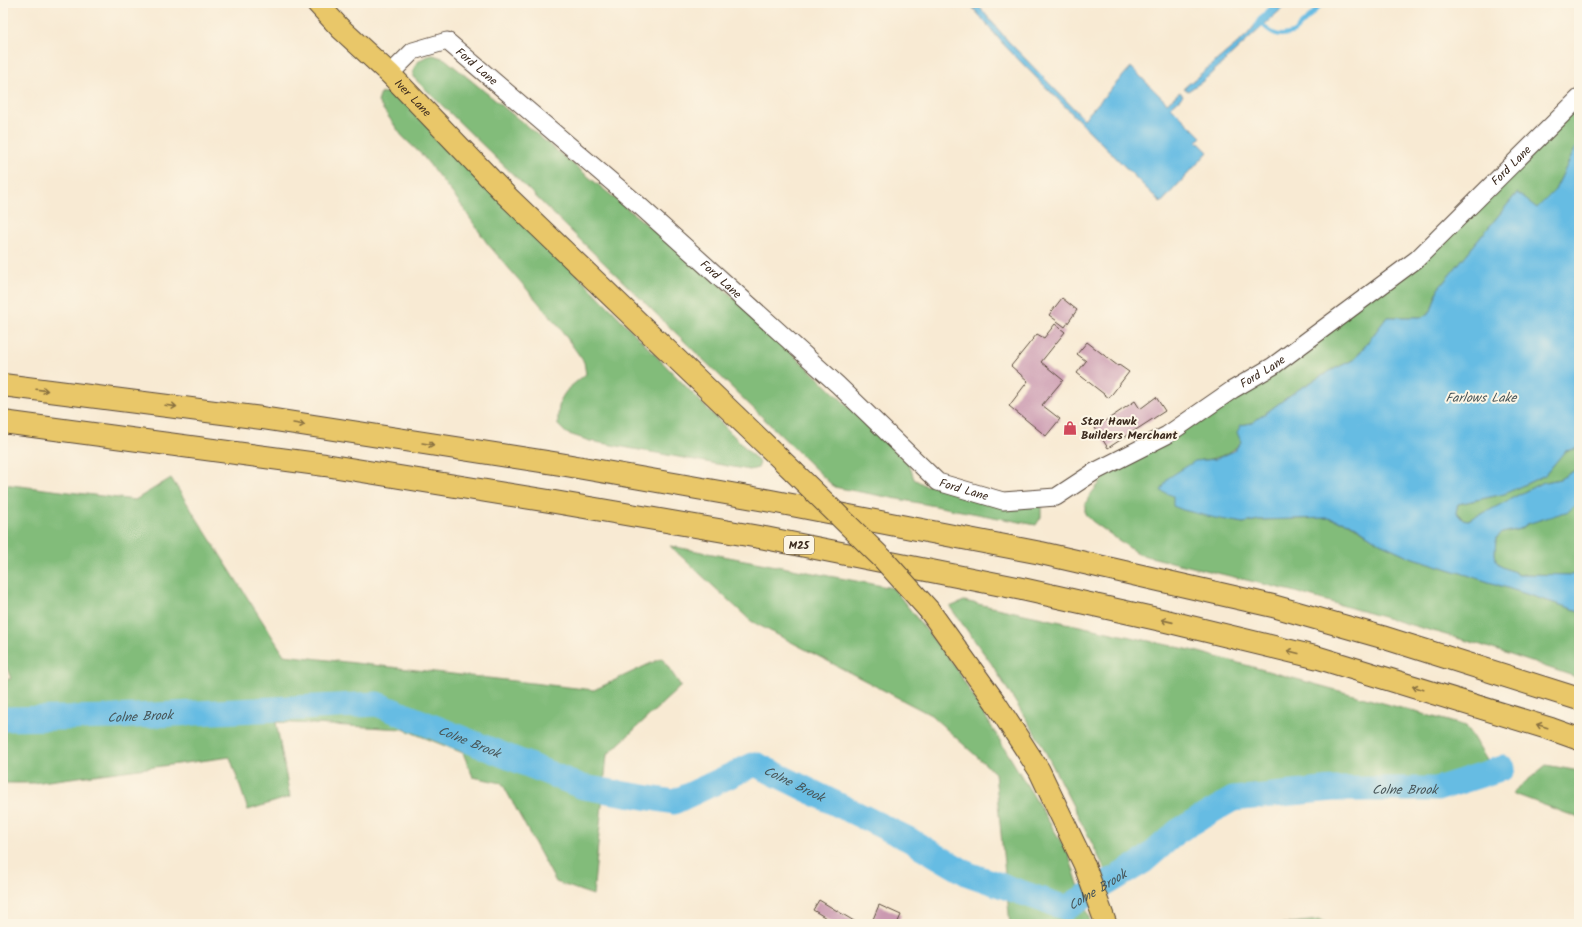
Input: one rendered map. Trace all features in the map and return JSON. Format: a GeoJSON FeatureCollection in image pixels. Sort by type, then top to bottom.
{"type":"FeatureCollection","features":[{"type":"Feature","properties":{"kind":"highway"},"geometry":{"type":"LineString","coordinates":[[3,385],[262,418],[552,463],[771,501],[1041,553],[1273,606],[1382,637],[1579,699]]}},
{"type":"Feature","properties":{"kind":"highway","name":"M25"},"geometry":{"type":"LineString","coordinates":[[3,422],[325,465],[549,501],[765,538],[1022,589],[1166,621],[1319,658],[1551,729],[1579,739]]}},
{"type":"Feature","properties":{"kind":"main road","name":"Iver Lane"},"geometry":{"type":"LineString","coordinates":[[317,3],[340,28],[390,74],[506,195],[793,470],[883,559],[929,610],[995,702],[1039,770],[1084,864],[1106,924]]}},
{"type":"Feature","properties":{"kind":"street","name":"Ford Lane"},"geometry":{"type":"LineString","coordinates":[[390,74],[413,51],[447,41],[640,206],[838,385],[938,482],[1003,500],[1056,497],[1094,472],[1167,435],[1232,390],[1273,366],[1417,259],[1579,98]]}},
{"type":"Feature","properties":{"kind":"green space"},"geometry":{"type":"Polygon","coordinates":[[[433,55],[445,59],[718,283],[909,464],[914,479],[926,486],[937,482],[1041,503],[1041,517],[1036,525],[834,487],[413,77],[414,68],[418,62],[425,57],[433,55]]]}},
{"type":"Feature","properties":{"kind":"green space"},"geometry":{"type":"Polygon","coordinates":[[[392,92],[401,96],[541,237],[760,463],[758,468],[750,470],[590,441],[566,433],[558,425],[561,400],[568,390],[586,374],[584,362],[557,324],[487,243],[457,199],[422,155],[402,136],[378,102],[381,93],[392,92]]]}},
{"type":"Feature","properties":{"kind":"green space"},"geometry":{"type":"Polygon","coordinates":[[[1579,101],[1579,141],[1555,190],[1537,208],[1516,194],[1438,289],[1431,311],[1423,317],[1387,317],[1355,359],[1330,371],[1296,391],[1252,423],[1241,425],[1241,442],[1231,451],[1214,458],[1195,461],[1173,496],[1183,510],[1243,523],[1259,520],[1328,518],[1349,523],[1380,543],[1408,556],[1579,611],[1579,678],[1478,644],[1288,590],[1138,554],[1092,521],[1085,514],[1085,505],[1090,495],[1107,474],[1417,261],[1579,101]]]}},
{"type":"Feature","properties":{"kind":"green space"},"geometry":{"type":"Polygon","coordinates":[[[1579,448],[1579,468],[1560,479],[1541,483],[1468,520],[1463,519],[1456,512],[1458,504],[1504,494],[1545,475],[1565,451],[1579,448]]]}},
{"type":"Feature","properties":{"kind":"green space"},"geometry":{"type":"Polygon","coordinates":[[[171,478],[284,655],[594,690],[662,658],[681,686],[607,755],[593,895],[556,882],[502,783],[473,777],[463,753],[403,729],[276,722],[290,797],[248,810],[230,757],[33,783],[3,783],[3,679],[11,679],[3,658],[3,484],[135,500],[171,478]]]}},
{"type":"Feature","properties":{"kind":"green space"},"geometry":{"type":"Polygon","coordinates":[[[1579,492],[1579,575],[1519,574],[1500,566],[1496,560],[1495,553],[1496,538],[1502,533],[1520,529],[1579,492]]]}},
{"type":"Feature","properties":{"kind":"green space"},"geometry":{"type":"Polygon","coordinates":[[[670,546],[893,588],[956,668],[1068,853],[1091,924],[1010,924],[995,773],[931,715],[751,621],[670,546]]]}},
{"type":"Feature","properties":{"kind":"green space"},"geometry":{"type":"Polygon","coordinates":[[[964,601],[1195,651],[1466,726],[1488,762],[1461,779],[1361,787],[1252,785],[1195,808],[1141,856],[1106,871],[1041,743],[991,663],[950,607],[964,601]]]}},
{"type":"Feature","properties":{"kind":"green space"},"geometry":{"type":"Polygon","coordinates":[[[1546,765],[1579,771],[1579,818],[1512,793],[1546,765]]]}},
{"type":"Feature","properties":{"kind":"green space"},"geometry":{"type":"Polygon","coordinates":[[[1319,920],[1330,924],[1282,924],[1319,920]]]}},
{"type":"Feature","properties":{"kind":"water"},"geometry":{"type":"Polygon","coordinates":[[[969,3],[976,3],[1008,41],[1084,119],[1131,67],[1167,103],[1180,92],[1183,96],[1171,107],[1201,137],[1197,141],[1208,152],[1161,203],[1004,45],[969,3]]]}},
{"type":"Feature","properties":{"kind":"water"},"geometry":{"type":"Polygon","coordinates":[[[1276,3],[1288,3],[1203,81],[1188,91],[1184,88],[1247,35],[1276,3]]]}},
{"type":"Feature","properties":{"kind":"water","name":"Farlows Lake"},"geometry":{"type":"Polygon","coordinates":[[[1579,141],[1579,448],[1565,451],[1545,475],[1504,494],[1458,504],[1456,512],[1462,519],[1468,520],[1541,483],[1560,479],[1579,468],[1579,492],[1575,505],[1569,511],[1527,524],[1520,529],[1502,533],[1496,538],[1495,553],[1496,560],[1500,566],[1519,574],[1579,575],[1579,611],[1408,556],[1380,543],[1350,523],[1328,518],[1259,520],[1243,523],[1215,518],[1173,506],[1173,496],[1161,491],[1168,478],[1195,461],[1216,459],[1234,451],[1241,442],[1237,432],[1241,425],[1252,423],[1296,391],[1330,371],[1355,359],[1387,317],[1423,317],[1431,311],[1438,289],[1517,193],[1537,208],[1555,190],[1579,141]]]}},
{"type":"Feature","properties":{"kind":"building"},"geometry":{"type":"Polygon","coordinates":[[[1062,298],[1077,310],[1065,327],[1049,315],[1062,298]]]}},
{"type":"Feature","properties":{"kind":"building"},"geometry":{"type":"Polygon","coordinates":[[[1055,324],[1065,332],[1041,362],[1063,380],[1042,405],[1060,419],[1046,436],[1009,406],[1028,381],[1011,366],[1037,334],[1044,338],[1055,324]]]}},
{"type":"Feature","properties":{"kind":"building"},"geometry":{"type":"Polygon","coordinates":[[[1087,342],[1118,366],[1119,365],[1129,372],[1109,398],[1077,373],[1086,361],[1077,354],[1087,342]]]}},
{"type":"Feature","properties":{"kind":"building"},"geometry":{"type":"Polygon","coordinates":[[[1156,397],[1165,411],[1108,448],[1095,428],[1135,401],[1140,409],[1156,397]]]}},
{"type":"Feature","properties":{"kind":"building"},"geometry":{"type":"Polygon","coordinates":[[[819,900],[859,924],[836,924],[813,910],[819,900]]]}},
{"type":"Feature","properties":{"kind":"building"},"geometry":{"type":"Polygon","coordinates":[[[879,905],[901,915],[897,924],[871,924],[879,905]]]}},
{"type":"Feature","properties":{"kind":"waterway"},"geometry":{"type":"LineString","coordinates":[[1256,25],[1276,3]]}},
{"type":"Feature","properties":{"kind":"waterway"},"geometry":{"type":"LineString","coordinates":[[1260,22],[1275,34],[1289,34],[1294,32],[1323,3]]}},
{"type":"Feature","properties":{"kind":"waterway","name":"Colne Brook"},"geometry":{"type":"LineString","coordinates":[[3,719],[114,717],[377,704],[583,787],[674,802],[755,764],[908,839],[968,874],[1066,908],[1144,861],[1178,831],[1233,799],[1333,789],[1437,789],[1503,768]]}},
{"type":"Feature","properties":{"kind":"place","name":"Star Hawk Builders Merchant"},"geometry":{"type":"Point","coordinates":[1070,428]}}]}
